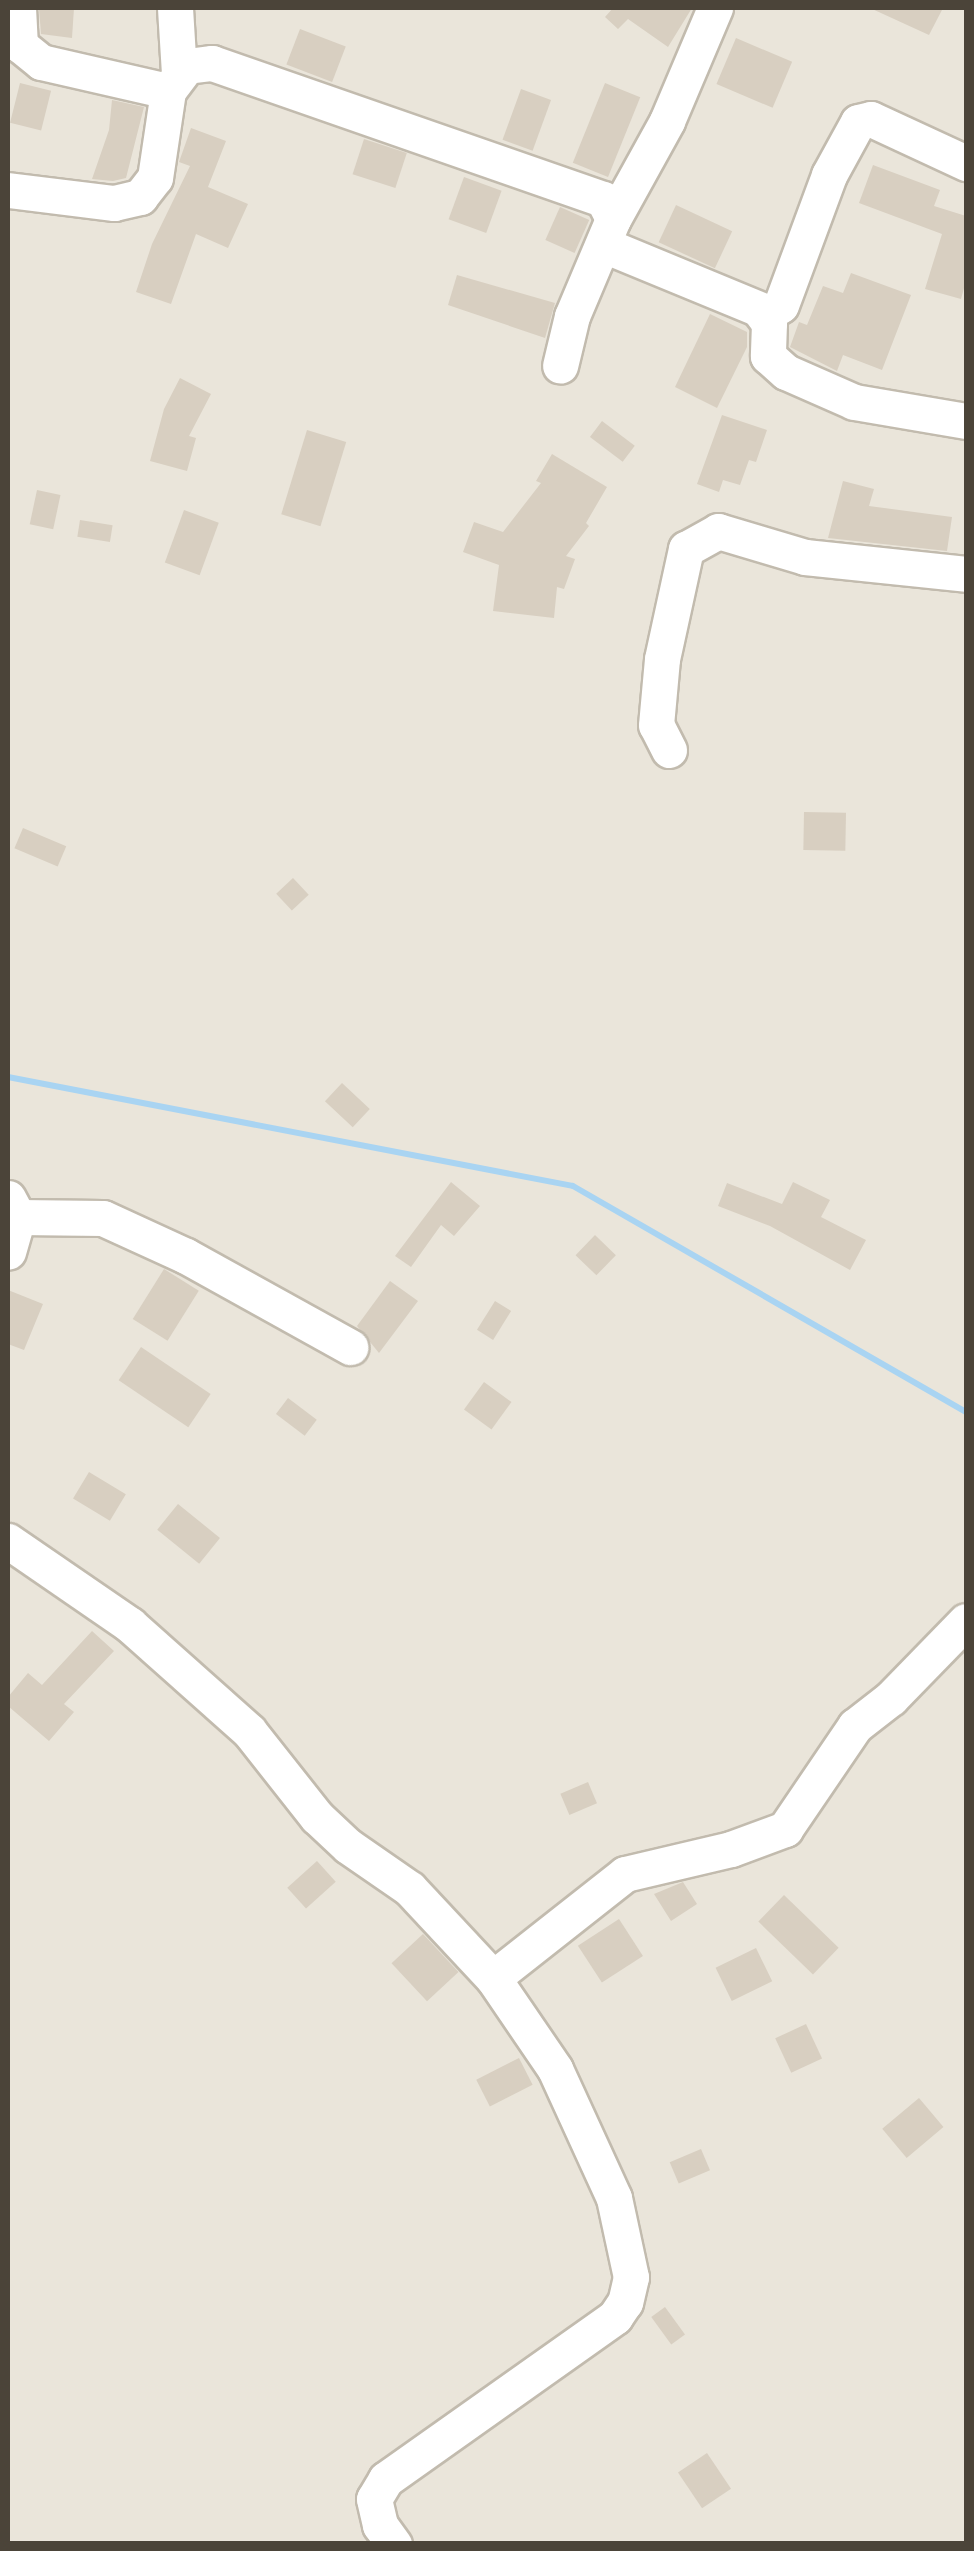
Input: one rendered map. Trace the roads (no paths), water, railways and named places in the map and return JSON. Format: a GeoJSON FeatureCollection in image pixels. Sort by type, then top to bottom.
{"type":"FeatureCollection","features":[{"type":"Feature","properties":{"kind":"street"},"geometry":{"type":"LineString","coordinates":[[18,8],[20,45],[41,62],[174,83]]}},
{"type":"Feature","properties":{"kind":"street"},"geometry":{"type":"LineString","coordinates":[[9,198],[114,204],[140,198],[154,178],[174,83],[175,8]]}},
{"type":"Feature","properties":{"kind":"street"},"geometry":{"type":"LineString","coordinates":[[560,366],[572,316],[609,232],[667,121],[715,8]]}},
{"type":"Feature","properties":{"kind":"street"},"geometry":{"type":"LineString","coordinates":[[174,83],[195,63],[212,64],[360,113],[470,156],[589,192],[609,206],[609,232]]}},
{"type":"Feature","properties":{"kind":"street"},"geometry":{"type":"LineString","coordinates":[[609,232],[760,311],[770,312],[781,305],[829,175],[858,122],[871,119],[966,163]]}},
{"type":"Feature","properties":{"kind":"street"},"geometry":{"type":"LineString","coordinates":[[760,311],[770,324],[768,356],[786,372],[854,402],[966,421]]}},
{"type":"Feature","properties":{"kind":"street"},"geometry":{"type":"LineString","coordinates":[[668,750],[656,725],[662,659],[686,548],[718,532],[805,557],[966,572]]}},
{"type":"Feature","properties":{"kind":"street"},"geometry":{"type":"LineString","coordinates":[[8,1252],[13,1207],[103,1218],[186,1256],[350,1347]]}},
{"type":"Feature","properties":{"kind":"street"},"geometry":{"type":"LineString","coordinates":[[8,1541],[130,1624],[249,1731],[317,1817],[348,1846],[410,1889],[492,1978],[555,2069],[614,2198],[631,2277],[616,2318],[386,2479],[374,2498],[380,2525],[394,2544]]}},
{"type":"Feature","properties":{"kind":"street"},"geometry":{"type":"LineString","coordinates":[[492,1978],[625,1874],[731,1849],[785,1829],[855,1726],[892,1698],[966,1621]]}},
{"type":"Feature","properties":{"kind":"waterway"},"geometry":{"type":"LineString","coordinates":[[8,1077],[573,1186],[966,1412]]}}]}
